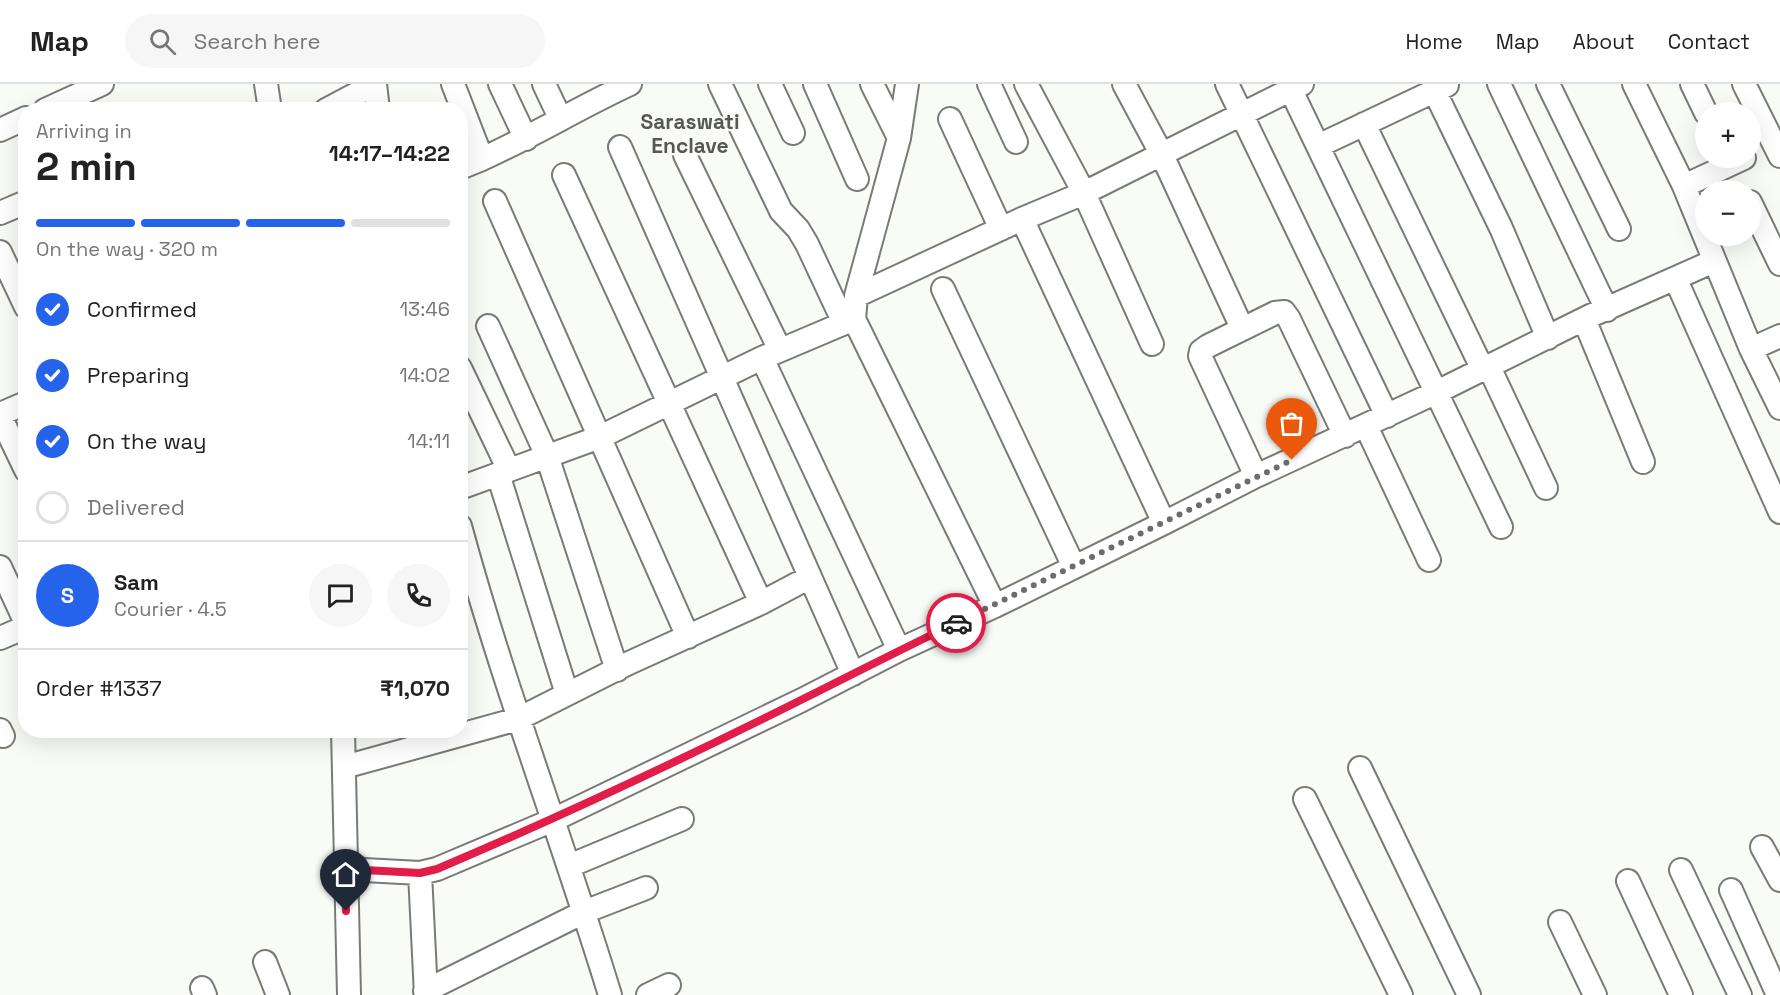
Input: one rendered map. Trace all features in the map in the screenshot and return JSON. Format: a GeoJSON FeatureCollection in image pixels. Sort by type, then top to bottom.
{"type":"FeatureCollection","features":[{"type":"Feature","properties":{"kind":"street"},"geometry":{"type":"LineString","coordinates":[[66,102],[102,84]]}},
{"type":"Feature","properties":{"kind":"street"},"geometry":{"type":"LineString","coordinates":[[266,84],[269,102]]}},
{"type":"Feature","properties":{"kind":"street"},"geometry":{"type":"LineString","coordinates":[[333,102],[375,84],[377,102]]}},
{"type":"Feature","properties":{"kind":"street"},"geometry":{"type":"LineString","coordinates":[[453,84],[460,102]]}},
{"type":"Feature","properties":{"kind":"street"},"geometry":{"type":"LineString","coordinates":[[500,84],[526,139]]}},
{"type":"Feature","properties":{"kind":"street"},"geometry":{"type":"LineString","coordinates":[[544,84],[560,118]]}},
{"type":"Feature","properties":{"kind":"street"},"geometry":{"type":"LineString","coordinates":[[468,165],[526,139],[600,90],[630,84]]}},
{"type":"Feature","properties":{"kind":"street"},"geometry":{"type":"LineString","coordinates":[[720,84],[781,211],[798,229],[852,313],[995,606]]}},
{"type":"Feature","properties":{"kind":"street"},"geometry":{"type":"LineString","coordinates":[[770,84],[793,133]]}},
{"type":"Feature","properties":{"kind":"street"},"geometry":{"type":"LineString","coordinates":[[815,84],[856,178]]}},
{"type":"Feature","properties":{"kind":"street"},"geometry":{"type":"LineString","coordinates":[[872,84],[898,138]]}},
{"type":"Feature","properties":{"kind":"street"},"geometry":{"type":"LineString","coordinates":[[852,313],[898,138],[907,84]]}},
{"type":"Feature","properties":{"kind":"street"},"geometry":{"type":"LineString","coordinates":[[989,84],[1016,142]]}},
{"type":"Feature","properties":{"kind":"street"},"geometry":{"type":"LineString","coordinates":[[1026,84],[1084,193],[1152,344]]}},
{"type":"Feature","properties":{"kind":"street"},"geometry":{"type":"LineString","coordinates":[[1124,84],[1161,155],[1242,328]]}},
{"type":"Feature","properties":{"kind":"street"},"geometry":{"type":"LineString","coordinates":[[1227,84],[1387,416]]}},
{"type":"Feature","properties":{"kind":"street"},"geometry":{"type":"LineString","coordinates":[[1499,84],[1606,310]]}},
{"type":"Feature","properties":{"kind":"street"},"geometry":{"type":"LineString","coordinates":[[1548,84],[1619,229]]}},
{"type":"Feature","properties":{"kind":"street"},"geometry":{"type":"LineString","coordinates":[[1634,84],[1684,186],[1751,349],[1780,408]]}},
{"type":"Feature","properties":{"kind":"street"},"geometry":{"type":"LineString","coordinates":[[1692,84],[1701,102]]}},
{"type":"Feature","properties":{"kind":"street"},"geometry":{"type":"LineString","coordinates":[[1744,84],[1778,147],[1761,151]]}},
{"type":"Feature","properties":{"kind":"street"},"geometry":{"type":"LineString","coordinates":[[468,485],[600,437],[669,404],[852,313],[1001,229],[1084,193],[1294,86],[1318,146],[1501,527]]}},
{"type":"Feature","properties":{"kind":"street"},"geometry":{"type":"LineString","coordinates":[[1318,146],[1441,87],[1548,338]]}},
{"type":"Feature","properties":{"kind":"street"},"geometry":{"type":"LineString","coordinates":[[950,119],[1001,229]]}},
{"type":"Feature","properties":{"kind":"street"},"geometry":{"type":"LineString","coordinates":[[0,130],[18,122]]}},
{"type":"Feature","properties":{"kind":"street"},"geometry":{"type":"LineString","coordinates":[[468,123],[482,159]]}},
{"type":"Feature","properties":{"kind":"street"},"geometry":{"type":"LineString","coordinates":[[1364,124],[1545,488]]}},
{"type":"Feature","properties":{"kind":"street"},"geometry":{"type":"LineString","coordinates":[[620,147],[853,674]]}},
{"type":"Feature","properties":{"kind":"street"},"geometry":{"type":"LineString","coordinates":[[685,155],[899,650]]}},
{"type":"Feature","properties":{"kind":"street"},"geometry":{"type":"LineString","coordinates":[[1684,186],[1718,168]]}},
{"type":"Feature","properties":{"kind":"street"},"geometry":{"type":"LineString","coordinates":[[564,175],[761,603]]}},
{"type":"Feature","properties":{"kind":"street"},"geometry":{"type":"LineString","coordinates":[[495,201],[688,637]]}},
{"type":"Feature","properties":{"kind":"street"},"geometry":{"type":"LineString","coordinates":[[0,213],[18,205]]}},
{"type":"Feature","properties":{"kind":"street"},"geometry":{"type":"LineString","coordinates":[[1022,219],[1164,523]]}},
{"type":"Feature","properties":{"kind":"street"},"geometry":{"type":"LineString","coordinates":[[1761,225],[1780,264]]}},
{"type":"Feature","properties":{"kind":"street"},"geometry":{"type":"LineString","coordinates":[[0,252],[18,290]]}},
{"type":"Feature","properties":{"kind":"street"},"geometry":{"type":"LineString","coordinates":[[345,869],[420,873],[437,869],[553,820],[899,650],[995,606],[1256,476],[1345,436],[1584,320],[1714,261]]}},
{"type":"Feature","properties":{"kind":"street"},"geometry":{"type":"LineString","coordinates":[[1676,280],[1780,512]]}},
{"type":"Feature","properties":{"kind":"street"},"geometry":{"type":"LineString","coordinates":[[943,289],[1074,567]]}},
{"type":"Feature","properties":{"kind":"street"},"geometry":{"type":"LineString","coordinates":[[1256,476],[1200,356],[1201,351],[1208,346],[1275,313],[1284,312],[1289,319],[1345,436]]}},
{"type":"Feature","properties":{"kind":"street"},"geometry":{"type":"LineString","coordinates":[[1584,320],[1643,462]]}},
{"type":"Feature","properties":{"kind":"street"},"geometry":{"type":"LineString","coordinates":[[488,326],[547,456],[617,670]]}},
{"type":"Feature","properties":{"kind":"street"},"geometry":{"type":"LineString","coordinates":[[1751,349],[1780,336]]}},
{"type":"Feature","properties":{"kind":"street"},"geometry":{"type":"LineString","coordinates":[[468,387],[503,472],[567,694]]}},
{"type":"Feature","properties":{"kind":"street"},"geometry":{"type":"LineString","coordinates":[[18,407],[0,415],[18,453]]}},
{"type":"Feature","properties":{"kind":"street"},"geometry":{"type":"LineString","coordinates":[[1366,426],[1429,560]]}},
{"type":"Feature","properties":{"kind":"street"},"geometry":{"type":"LineString","coordinates":[[468,556],[518,719],[610,995]]}},
{"type":"Feature","properties":{"kind":"street"},"geometry":{"type":"LineString","coordinates":[[0,567],[18,607]]}},
{"type":"Feature","properties":{"kind":"street"},"geometry":{"type":"LineString","coordinates":[[468,733],[518,719],[761,603],[810,577]]}},
{"type":"Feature","properties":{"kind":"street"},"geometry":{"type":"LineString","coordinates":[[0,638],[18,629]]}},
{"type":"Feature","properties":{"kind":"street"},"geometry":{"type":"LineString","coordinates":[[343,738],[349,995]]}},
{"type":"Feature","properties":{"kind":"street"},"geometry":{"type":"LineString","coordinates":[[344,767],[449,738]]}},
{"type":"Feature","properties":{"kind":"street"},"geometry":{"type":"LineString","coordinates":[[1360,768],[1469,995]]}},
{"type":"Feature","properties":{"kind":"street"},"geometry":{"type":"LineString","coordinates":[[1305,799],[1401,995]]}},
{"type":"Feature","properties":{"kind":"street"},"geometry":{"type":"LineString","coordinates":[[568,866],[682,819]]}},
{"type":"Feature","properties":{"kind":"street"},"geometry":{"type":"LineString","coordinates":[[1762,847],[1780,880]]}},
{"type":"Feature","properties":{"kind":"street"},"geometry":{"type":"LineString","coordinates":[[1681,870],[1740,995]]}},
{"type":"Feature","properties":{"kind":"street"},"geometry":{"type":"LineString","coordinates":[[420,873],[425,993],[584,912],[646,888]]}},
{"type":"Feature","properties":{"kind":"street"},"geometry":{"type":"LineString","coordinates":[[1628,881],[1681,995]]}},
{"type":"Feature","properties":{"kind":"street"},"geometry":{"type":"LineString","coordinates":[[1731,890],[1778,995]]}},
{"type":"Feature","properties":{"kind":"street"},"geometry":{"type":"LineString","coordinates":[[1560,922],[1595,995]]}},
{"type":"Feature","properties":{"kind":"street"},"geometry":{"type":"LineString","coordinates":[[264,962],[278,995]]}},
{"type":"Feature","properties":{"kind":"street"},"geometry":{"type":"LineString","coordinates":[[648,995],[669,985]]}},
{"type":"Feature","properties":{"kind":"way so far"},"geometry":{"type":"LineString","coordinates":[[956,623],[1292,460]]}},
{"type":"Feature","properties":{"kind":"district","name":"Saraswati Enclave"},"geometry":{"type":"Point","coordinates":[690,133]}},
{"type":"Feature","properties":{"kind":"route"},"geometry":{"type":"LineString","coordinates":[[346,911],[345,869],[420,873],[437,869],[553,820],[956,623]]}}]}
